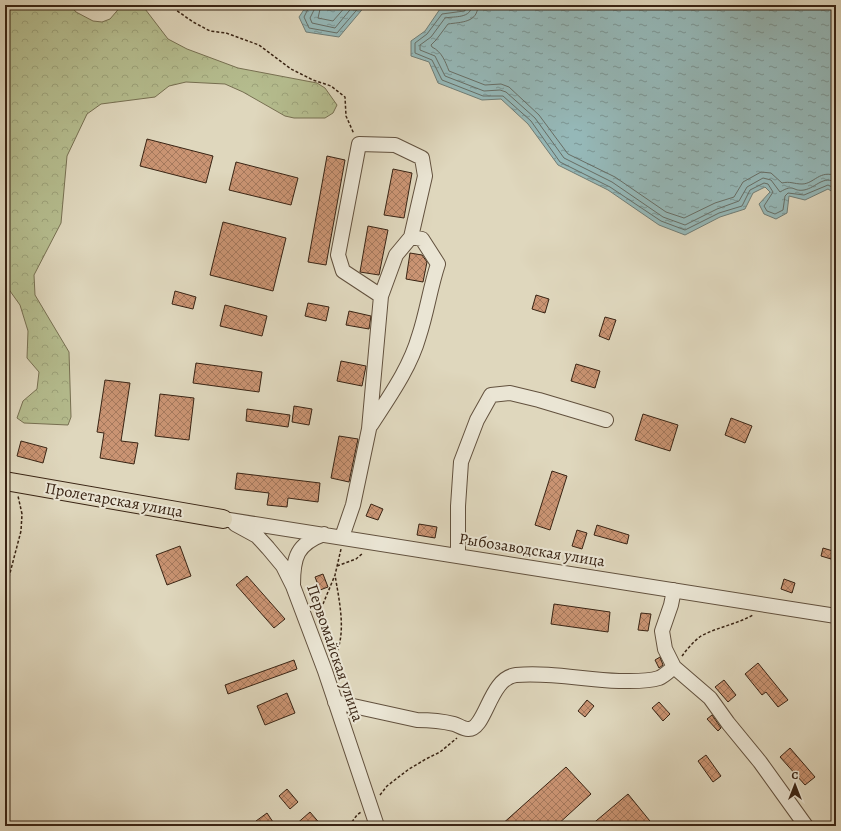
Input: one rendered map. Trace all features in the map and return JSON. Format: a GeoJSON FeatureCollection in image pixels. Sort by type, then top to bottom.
{"type":"FeatureCollection","features":[{"type":"Feature","properties":{"kind":"main road","name":"Пролетарская улица"},"geometry":{"type":"LineString","coordinates":[[10,482],[223,519]]}},
{"type":"Feature","properties":{"kind":"street"},"geometry":{"type":"LineString","coordinates":[[342,537],[353,504],[369,429],[381,296],[396,255],[411,237],[425,176],[422,158],[395,145],[359,144],[338,255],[343,271],[381,296]]}},
{"type":"Feature","properties":{"kind":"street"},"geometry":{"type":"LineString","coordinates":[[369,429],[408,365],[419,336],[438,264],[422,239],[411,237]]}},
{"type":"Feature","properties":{"kind":"street"},"geometry":{"type":"LineString","coordinates":[[458,556],[458,506],[461,462],[477,420],[491,395],[510,393],[606,420]]}},
{"type":"Feature","properties":{"kind":"street","name":"Рыбозаводская улица"},"geometry":{"type":"LineString","coordinates":[[223,519],[836,616]]}},
{"type":"Feature","properties":{"kind":"street","name":"Первомайская улица"},"geometry":{"type":"LineString","coordinates":[[223,519],[243,527],[257,536],[283,566],[293,586],[325,671],[377,826]]}},
{"type":"Feature","properties":{"kind":"street"},"geometry":{"type":"LineString","coordinates":[[293,586],[293,570],[297,556],[304,545],[312,539],[324,534]]}},
{"type":"Feature","properties":{"kind":"street"},"geometry":{"type":"LineString","coordinates":[[674,590],[671,605],[662,631],[664,649],[674,667],[710,698],[728,723],[760,762],[806,826]]}},
{"type":"Feature","properties":{"kind":"street"},"geometry":{"type":"LineString","coordinates":[[335,702],[418,720],[430,720],[454,724],[468,729],[475,727],[500,684],[514,675],[544,674],[598,680],[653,680],[661,677],[674,667]]}},
{"type":"Feature","properties":{"kind":"path"},"geometry":{"type":"LineString","coordinates":[[169,5],[193,22],[210,31],[226,34],[259,45],[291,69],[313,80],[331,86],[345,97],[346,116],[359,144]]}},
{"type":"Feature","properties":{"kind":"path"},"geometry":{"type":"LineString","coordinates":[[5,592],[21,531],[22,514],[10,482]]}},
{"type":"Feature","properties":{"kind":"path"},"geometry":{"type":"LineString","coordinates":[[323,604],[335,575],[342,537]]}},
{"type":"Feature","properties":{"kind":"path"},"geometry":{"type":"LineString","coordinates":[[337,566],[356,559],[365,551],[379,543]]}},
{"type":"Feature","properties":{"kind":"path"},"geometry":{"type":"LineString","coordinates":[[329,654],[332,661],[340,642],[341,624],[335,575]]}},
{"type":"Feature","properties":{"kind":"path"},"geometry":{"type":"LineString","coordinates":[[674,667],[700,636],[726,625],[746,619],[755,614],[764,604]]}},
{"type":"Feature","properties":{"kind":"path"},"geometry":{"type":"LineString","coordinates":[[350,826],[357,815],[387,786],[409,769],[440,752],[468,729]]}},
{"type":"Feature","properties":{"kind":"green space"},"geometry":{"type":"Polygon","coordinates":[[[5,5],[70,5],[76,12],[93,21],[102,22],[110,19],[122,5],[142,5],[168,39],[187,49],[238,68],[317,83],[325,88],[337,105],[333,113],[325,118],[294,118],[285,116],[243,92],[225,84],[186,82],[169,86],[155,97],[101,104],[87,114],[67,156],[61,223],[34,275],[35,295],[69,352],[71,417],[68,425],[24,423],[17,418],[23,401],[37,389],[39,372],[27,358],[28,331],[20,305],[5,284],[5,5]]]}},
{"type":"Feature","properties":{"kind":"water"},"geometry":{"type":"Polygon","coordinates":[[[307,5],[366,5],[339,37],[306,32],[299,17],[307,5]]]}},
{"type":"Feature","properties":{"kind":"water"},"geometry":{"type":"Polygon","coordinates":[[[466,5],[836,5],[836,194],[828,189],[805,200],[789,196],[787,213],[776,219],[764,214],[759,204],[770,192],[765,187],[753,193],[745,209],[720,217],[685,235],[659,225],[608,190],[558,165],[528,124],[501,99],[482,100],[438,83],[429,62],[411,56],[411,41],[425,31],[440,9],[465,7],[466,5]]]}},
{"type":"Feature","properties":{"kind":"building"},"geometry":{"type":"Polygon","coordinates":[[[147,139],[213,156],[206,183],[140,166],[147,139]]]}},
{"type":"Feature","properties":{"kind":"building"},"geometry":{"type":"Polygon","coordinates":[[[327,156],[345,160],[326,265],[308,262],[327,156]]]}},
{"type":"Feature","properties":{"kind":"building"},"geometry":{"type":"Polygon","coordinates":[[[236,162],[298,178],[291,205],[229,190],[236,162]]]}},
{"type":"Feature","properties":{"kind":"building"},"geometry":{"type":"Polygon","coordinates":[[[393,169],[412,173],[404,218],[384,215],[393,169]]]}},
{"type":"Feature","properties":{"kind":"building"},"geometry":{"type":"Polygon","coordinates":[[[223,222],[286,238],[273,291],[210,275],[223,222]]]}},
{"type":"Feature","properties":{"kind":"building"},"geometry":{"type":"Polygon","coordinates":[[[368,226],[388,230],[379,275],[360,272],[368,226]]]}},
{"type":"Feature","properties":{"kind":"building"},"geometry":{"type":"Polygon","coordinates":[[[410,253],[422,255],[427,262],[423,282],[406,279],[410,253]]]}},
{"type":"Feature","properties":{"kind":"building"},"geometry":{"type":"Polygon","coordinates":[[[175,291],[196,297],[193,309],[172,304],[175,291]]]}},
{"type":"Feature","properties":{"kind":"building"},"geometry":{"type":"Polygon","coordinates":[[[536,295],[549,299],[545,313],[532,309],[536,295]]]}},
{"type":"Feature","properties":{"kind":"building"},"geometry":{"type":"Polygon","coordinates":[[[308,303],[329,307],[326,321],[305,316],[308,303]]]}},
{"type":"Feature","properties":{"kind":"building"},"geometry":{"type":"Polygon","coordinates":[[[225,305],[267,316],[262,336],[220,326],[225,305]]]}},
{"type":"Feature","properties":{"kind":"building"},"geometry":{"type":"Polygon","coordinates":[[[349,311],[371,316],[369,329],[346,325],[349,311]]]}},
{"type":"Feature","properties":{"kind":"building"},"geometry":{"type":"Polygon","coordinates":[[[605,317],[616,320],[609,340],[599,336],[605,317]]]}},
{"type":"Feature","properties":{"kind":"building"},"geometry":{"type":"Polygon","coordinates":[[[341,361],[366,366],[362,386],[337,381],[341,361]]]}},
{"type":"Feature","properties":{"kind":"building"},"geometry":{"type":"Polygon","coordinates":[[[196,363],[262,372],[259,392],[193,383],[196,363]]]}},
{"type":"Feature","properties":{"kind":"building"},"geometry":{"type":"Polygon","coordinates":[[[576,364],[600,371],[595,388],[571,381],[576,364]]]}},
{"type":"Feature","properties":{"kind":"building"},"geometry":{"type":"Polygon","coordinates":[[[105,380],[130,383],[121,441],[138,443],[134,464],[100,458],[104,433],[97,432],[105,380]]]}},
{"type":"Feature","properties":{"kind":"building"},"geometry":{"type":"Polygon","coordinates":[[[160,394],[194,398],[189,440],[155,436],[160,394]]]}},
{"type":"Feature","properties":{"kind":"building"},"geometry":{"type":"Polygon","coordinates":[[[294,406],[312,409],[309,425],[292,422],[294,406]]]}},
{"type":"Feature","properties":{"kind":"building"},"geometry":{"type":"Polygon","coordinates":[[[247,409],[290,415],[288,427],[246,421],[247,409]]]}},
{"type":"Feature","properties":{"kind":"building"},"geometry":{"type":"Polygon","coordinates":[[[643,414],[678,425],[670,451],[635,440],[643,414]]]}},
{"type":"Feature","properties":{"kind":"building"},"geometry":{"type":"Polygon","coordinates":[[[731,418],[752,426],[745,443],[725,435],[731,418]]]}},
{"type":"Feature","properties":{"kind":"building"},"geometry":{"type":"Polygon","coordinates":[[[339,436],[358,439],[349,482],[331,478],[339,436]]]}},
{"type":"Feature","properties":{"kind":"building"},"geometry":{"type":"Polygon","coordinates":[[[21,441],[47,448],[43,463],[17,456],[21,441]]]}},
{"type":"Feature","properties":{"kind":"building"},"geometry":{"type":"Polygon","coordinates":[[[552,471],[567,476],[550,530],[535,525],[552,471]]]}},
{"type":"Feature","properties":{"kind":"building"},"geometry":{"type":"Polygon","coordinates":[[[237,473],[320,483],[318,502],[288,498],[287,507],[267,505],[269,493],[235,489],[237,473]]]}},
{"type":"Feature","properties":{"kind":"building"},"geometry":{"type":"Polygon","coordinates":[[[371,504],[383,509],[378,520],[366,516],[371,504]]]}},
{"type":"Feature","properties":{"kind":"building"},"geometry":{"type":"Polygon","coordinates":[[[419,524],[437,527],[435,538],[417,535],[419,524]]]}},
{"type":"Feature","properties":{"kind":"building"},"geometry":{"type":"Polygon","coordinates":[[[597,525],[629,535],[627,544],[594,535],[597,525]]]}},
{"type":"Feature","properties":{"kind":"building"},"geometry":{"type":"Polygon","coordinates":[[[577,530],[587,533],[582,549],[572,546],[577,530]]]}},
{"type":"Feature","properties":{"kind":"building"},"geometry":{"type":"Polygon","coordinates":[[[180,546],[191,576],[167,585],[156,555],[180,546]]]}},
{"type":"Feature","properties":{"kind":"building"},"geometry":{"type":"Polygon","coordinates":[[[823,548],[833,551],[831,559],[821,556],[823,548]]]}},
{"type":"Feature","properties":{"kind":"building"},"geometry":{"type":"Polygon","coordinates":[[[323,574],[328,587],[320,590],[315,577],[323,574]]]}},
{"type":"Feature","properties":{"kind":"building"},"geometry":{"type":"Polygon","coordinates":[[[247,576],[285,619],[274,628],[236,585],[247,576]]]}},
{"type":"Feature","properties":{"kind":"building"},"geometry":{"type":"Polygon","coordinates":[[[784,579],[795,583],[792,593],[781,589],[784,579]]]}},
{"type":"Feature","properties":{"kind":"building"},"geometry":{"type":"Polygon","coordinates":[[[554,604],[610,612],[608,632],[551,624],[554,604]]]}},
{"type":"Feature","properties":{"kind":"building"},"geometry":{"type":"Polygon","coordinates":[[[641,613],[651,614],[648,631],[638,630],[641,613]]]}},
{"type":"Feature","properties":{"kind":"building"},"geometry":{"type":"Polygon","coordinates":[[[660,657],[663,665],[659,668],[655,660],[660,657]]]}},
{"type":"Feature","properties":{"kind":"building"},"geometry":{"type":"Polygon","coordinates":[[[294,660],[297,669],[228,694],[225,685],[294,660]]]}},
{"type":"Feature","properties":{"kind":"building"},"geometry":{"type":"Polygon","coordinates":[[[758,663],[788,700],[778,707],[766,692],[762,695],[745,674],[758,663]]]}},
{"type":"Feature","properties":{"kind":"building"},"geometry":{"type":"Polygon","coordinates":[[[724,680],[736,695],[728,702],[715,687],[724,680]]]}},
{"type":"Feature","properties":{"kind":"building"},"geometry":{"type":"Polygon","coordinates":[[[287,693],[295,713],[265,725],[257,706],[287,693]]]}},
{"type":"Feature","properties":{"kind":"building"},"geometry":{"type":"Polygon","coordinates":[[[587,700],[594,706],[585,717],[578,711],[587,700]]]}},
{"type":"Feature","properties":{"kind":"building"},"geometry":{"type":"Polygon","coordinates":[[[659,702],[670,714],[663,721],[652,708],[659,702]]]}},
{"type":"Feature","properties":{"kind":"building"},"geometry":{"type":"Polygon","coordinates":[[[712,715],[721,728],[718,731],[707,719],[712,715]]]}},
{"type":"Feature","properties":{"kind":"building"},"geometry":{"type":"Polygon","coordinates":[[[790,748],[815,777],[805,785],[780,757],[790,748]]]}},
{"type":"Feature","properties":{"kind":"building"},"geometry":{"type":"Polygon","coordinates":[[[706,755],[721,776],[713,782],[698,761],[706,755]]]}},
{"type":"Feature","properties":{"kind":"building"},"geometry":{"type":"Polygon","coordinates":[[[566,767],[591,794],[556,826],[500,826],[566,767]]]}},
{"type":"Feature","properties":{"kind":"building"},"geometry":{"type":"Polygon","coordinates":[[[287,789],[298,802],[290,809],[279,796],[287,789]]]}},
{"type":"Feature","properties":{"kind":"building"},"geometry":{"type":"Polygon","coordinates":[[[628,794],[654,826],[590,826],[628,794]]]}},
{"type":"Feature","properties":{"kind":"building"},"geometry":{"type":"Polygon","coordinates":[[[310,812],[322,826],[294,826],[310,812]]]}},
{"type":"Feature","properties":{"kind":"building"},"geometry":{"type":"Polygon","coordinates":[[[267,813],[273,822],[268,826],[260,826],[256,821],[267,813]]]}}]}
